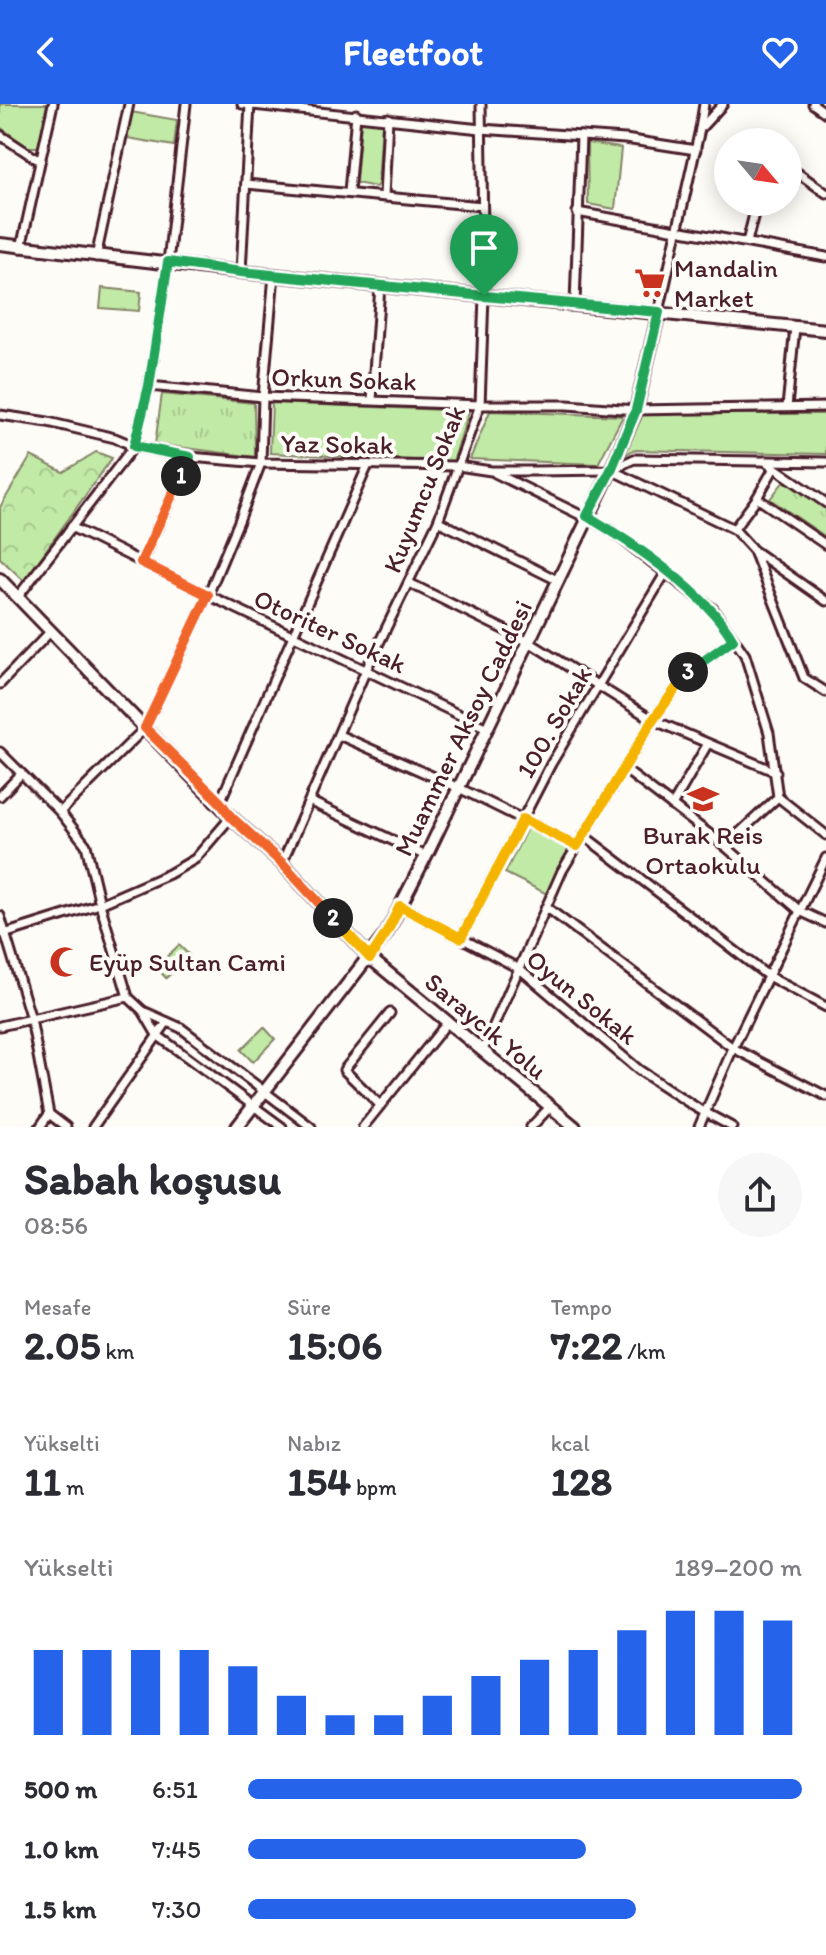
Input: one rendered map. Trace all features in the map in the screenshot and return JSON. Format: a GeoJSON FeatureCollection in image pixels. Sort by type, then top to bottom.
{"type":"FeatureCollection","features":[{"type":"Feature","properties":{"kind":"main road"},"geometry":{"type":"LineString","coordinates":[[0,244],[96,257],[826,330]]}},
{"type":"Feature","properties":{"kind":"main road","name":"Muammer Aksoy Caddesi"},"geometry":{"type":"LineString","coordinates":[[237,1127],[386,934],[611,470],[636,410],[659,312]]}},
{"type":"Feature","properties":{"kind":"main road","name":"Saraycık Yolu"},"geometry":{"type":"LineString","coordinates":[[0,579],[220,802],[231,817],[282,863],[370,958],[575,1127]]}},
{"type":"Feature","properties":{"kind":"street"},"geometry":{"type":"LineString","coordinates":[[21,248],[53,104]]}},
{"type":"Feature","properties":{"kind":"street"},"geometry":{"type":"LineString","coordinates":[[96,257],[129,104]]}},
{"type":"Feature","properties":{"kind":"street"},"geometry":{"type":"LineString","coordinates":[[17,598],[134,446],[149,386],[168,262],[186,104]]}},
{"type":"Feature","properties":{"kind":"street"},"geometry":{"type":"LineString","coordinates":[[241,272],[247,104],[696,150]]}},
{"type":"Feature","properties":{"kind":"street","name":"Kuyumcu Sokak"},"geometry":{"type":"LineString","coordinates":[[282,863],[366,670],[438,521],[480,405],[484,296],[481,104]]}},
{"type":"Feature","properties":{"kind":"street"},"geometry":{"type":"LineString","coordinates":[[659,312],[704,104]]}},
{"type":"Feature","properties":{"kind":"street"},"geometry":{"type":"LineString","coordinates":[[700,129],[723,104]]}},
{"type":"Feature","properties":{"kind":"street"},"geometry":{"type":"LineString","coordinates":[[813,104],[826,113]]}},
{"type":"Feature","properties":{"kind":"street"},"geometry":{"type":"LineString","coordinates":[[349,192],[356,114]]}},
{"type":"Feature","properties":{"kind":"street"},"geometry":{"type":"LineString","coordinates":[[384,196],[388,118]]}},
{"type":"Feature","properties":{"kind":"street"},"geometry":{"type":"LineString","coordinates":[[0,135],[40,161]]}},
{"type":"Feature","properties":{"kind":"street"},"geometry":{"type":"LineString","coordinates":[[575,304],[581,136]]}},
{"type":"Feature","properties":{"kind":"street"},"geometry":{"type":"LineString","coordinates":[[802,176],[826,193]]}},
{"type":"Feature","properties":{"kind":"street"},"geometry":{"type":"LineString","coordinates":[[246,184],[482,206]]}},
{"type":"Feature","properties":{"kind":"street"},"geometry":{"type":"LineString","coordinates":[[577,212],[826,257]]}},
{"type":"Feature","properties":{"kind":"street"},"geometry":{"type":"LineString","coordinates":[[747,242],[754,216]]}},
{"type":"Feature","properties":{"kind":"street"},"geometry":{"type":"LineString","coordinates":[[60,812],[145,728],[208,595],[261,463],[263,397],[274,275]]}},
{"type":"Feature","properties":{"kind":"street"},"geometry":{"type":"LineString","coordinates":[[372,400],[380,286]]}},
{"type":"Feature","properties":{"kind":"street"},"geometry":{"type":"LineString","coordinates":[[787,407],[795,327]]}},
{"type":"Feature","properties":{"kind":"street","name":"Orkun Sokak"},"geometry":{"type":"LineString","coordinates":[[149,386],[263,397],[567,405],[636,410],[826,407]]}},
{"type":"Feature","properties":{"kind":"street","name":"Yaz Sokak"},"geometry":{"type":"LineString","coordinates":[[0,415],[48,422],[115,438],[134,446],[190,457],[261,463],[458,466],[491,471],[611,470],[634,459],[826,462]]}},
{"type":"Feature","properties":{"kind":"street"},"geometry":{"type":"LineString","coordinates":[[141,562],[190,457]]}},
{"type":"Feature","properties":{"kind":"street"},"geometry":{"type":"LineString","coordinates":[[764,460],[826,503]]}},
{"type":"Feature","properties":{"kind":"street"},"geometry":{"type":"LineString","coordinates":[[220,802],[368,465]]}},
{"type":"Feature","properties":{"kind":"street"},"geometry":{"type":"LineString","coordinates":[[734,529],[774,468]]}},
{"type":"Feature","properties":{"kind":"street"},"geometry":{"type":"LineString","coordinates":[[611,470],[734,529],[754,551],[826,601]]}},
{"type":"Feature","properties":{"kind":"street"},"geometry":{"type":"LineString","coordinates":[[491,471],[609,529],[713,609],[745,655],[769,733],[778,797],[826,835]]}},
{"type":"Feature","properties":{"kind":"street"},"geometry":{"type":"LineString","coordinates":[[757,498],[826,545]]}},
{"type":"Feature","properties":{"kind":"street"},"geometry":{"type":"LineString","coordinates":[[438,521],[559,581]]}},
{"type":"Feature","properties":{"kind":"street","name":"Otoriter Sokak"},"geometry":{"type":"LineString","coordinates":[[71,527],[487,728]]}},
{"type":"Feature","properties":{"kind":"street"},"geometry":{"type":"LineString","coordinates":[[754,551],[804,678],[826,692]]}},
{"type":"Feature","properties":{"kind":"street","name":"100. Sokak"},"geometry":{"type":"LineString","coordinates":[[461,938],[551,764],[666,572]]}},
{"type":"Feature","properties":{"kind":"street"},"geometry":{"type":"LineString","coordinates":[[409,583],[529,642],[653,720],[776,772]]}},
{"type":"Feature","properties":{"kind":"street"},"geometry":{"type":"LineString","coordinates":[[0,684],[51,631]]}},
{"type":"Feature","properties":{"kind":"street"},"geometry":{"type":"LineString","coordinates":[[483,1050],[546,907],[577,846],[653,720],[689,671],[733,640]]}},
{"type":"Feature","properties":{"kind":"street"},"geometry":{"type":"LineString","coordinates":[[339,735],[459,788],[577,846]]}},
{"type":"Feature","properties":{"kind":"street"},"geometry":{"type":"LineString","coordinates":[[672,806],[707,745]]}},
{"type":"Feature","properties":{"kind":"street"},"geometry":{"type":"LineString","coordinates":[[0,752],[60,812],[86,845],[128,997],[143,1011],[157,1035],[282,1127]]}},
{"type":"Feature","properties":{"kind":"street"},"geometry":{"type":"LineString","coordinates":[[624,769],[725,846],[800,911],[826,923]]}},
{"type":"Feature","properties":{"kind":"street"},"geometry":{"type":"LineString","coordinates":[[0,796],[21,774]]}},
{"type":"Feature","properties":{"kind":"street"},"geometry":{"type":"LineString","coordinates":[[725,846],[778,797]]}},
{"type":"Feature","properties":{"kind":"street"},"geometry":{"type":"LineString","coordinates":[[309,801],[426,856]]}},
{"type":"Feature","properties":{"kind":"street"},"geometry":{"type":"LineString","coordinates":[[4,934],[100,904],[195,859],[231,817]]}},
{"type":"Feature","properties":{"kind":"street"},"geometry":{"type":"LineString","coordinates":[[583,835],[768,976],[826,1007]]}},
{"type":"Feature","properties":{"kind":"street"},"geometry":{"type":"LineString","coordinates":[[699,1127],[733,1048],[826,858]]}},
{"type":"Feature","properties":{"kind":"street","name":"Oyun Sokak"},"geometry":{"type":"LineString","coordinates":[[400,906],[520,969],[639,1070],[732,1127]]}},
{"type":"Feature","properties":{"kind":"street"},"geometry":{"type":"LineString","coordinates":[[546,907],[733,1048],[826,1096]]}},
{"type":"Feature","properties":{"kind":"street"},"geometry":{"type":"LineString","coordinates":[[0,916],[31,1019],[49,1114],[66,1127]]}},
{"type":"Feature","properties":{"kind":"street"},"geometry":{"type":"LineString","coordinates":[[0,1026],[128,997]]}},
{"type":"Feature","properties":{"kind":"street"},"geometry":{"type":"LineString","coordinates":[[143,1011],[181,1028],[311,1127]]}},
{"type":"Feature","properties":{"kind":"street"},"geometry":{"type":"LineString","coordinates":[[379,1104],[344,1070],[390,1013]]}},
{"type":"Feature","properties":{"kind":"street"},"geometry":{"type":"LineString","coordinates":[[93,1127],[167,1022]]}},
{"type":"Feature","properties":{"kind":"street"},"geometry":{"type":"LineString","coordinates":[[363,1127],[447,1023]]}},
{"type":"Feature","properties":{"kind":"street"},"geometry":{"type":"LineString","coordinates":[[531,1127],[549,1108]]}},
{"type":"Feature","properties":{"kind":"street"},"geometry":{"type":"LineString","coordinates":[[40,1127],[49,1114]]}},
{"type":"Feature","properties":{"kind":"green space"},"geometry":{"type":"Polygon","coordinates":[[[0,104],[47,104],[39,147],[28,147],[0,127],[0,104]]]}},
{"type":"Feature","properties":{"kind":"green space"},"geometry":{"type":"Polygon","coordinates":[[[131,112],[177,120],[174,146],[127,138],[131,112]]]}},
{"type":"Feature","properties":{"kind":"green space"},"geometry":{"type":"Polygon","coordinates":[[[361,121],[382,123],[376,187],[356,183],[361,121]]]}},
{"type":"Feature","properties":{"kind":"green space"},"geometry":{"type":"Polygon","coordinates":[[[587,143],[621,148],[615,209],[588,204],[587,143]]]}},
{"type":"Feature","properties":{"kind":"green space"},"geometry":{"type":"Polygon","coordinates":[[[102,288],[141,292],[139,311],[100,308],[102,288]]]}},
{"type":"Feature","properties":{"kind":"green space"},"geometry":{"type":"Polygon","coordinates":[[[162,394],[254,403],[255,457],[155,444],[162,394]]]}},
{"type":"Feature","properties":{"kind":"green space"},"geometry":{"type":"Polygon","coordinates":[[[272,403],[469,411],[453,462],[270,453],[272,403]]]}},
{"type":"Feature","properties":{"kind":"green space"},"geometry":{"type":"Polygon","coordinates":[[[490,411],[623,416],[598,464],[470,459],[490,411]]]}},
{"type":"Feature","properties":{"kind":"green space"},"geometry":{"type":"Polygon","coordinates":[[[643,414],[826,414],[826,454],[633,450],[624,456],[643,414]]]}},
{"type":"Feature","properties":{"kind":"green space"},"geometry":{"type":"Polygon","coordinates":[[[96,452],[112,458],[24,581],[0,558],[0,507],[31,456],[63,472],[96,452]]]}},
{"type":"Feature","properties":{"kind":"green space"},"geometry":{"type":"Polygon","coordinates":[[[784,481],[826,509],[826,537],[770,499],[784,481]]]}},
{"type":"Feature","properties":{"kind":"green space"},"geometry":{"type":"Polygon","coordinates":[[[528,826],[570,847],[547,894],[505,873],[528,826]]]}},
{"type":"Feature","properties":{"kind":"green space"},"geometry":{"type":"Polygon","coordinates":[[[179,945],[190,956],[166,978],[156,967],[179,945]]]}},
{"type":"Feature","properties":{"kind":"green space"},"geometry":{"type":"Polygon","coordinates":[[[264,1027],[275,1039],[253,1062],[241,1050],[264,1027]]]}},
{"type":"Feature","properties":{"kind":"place","name":"Mandalin Market"},"geometry":{"type":"Point","coordinates":[650,283]}},
{"type":"Feature","properties":{"kind":"place","name":"Burak Reis Ortaokulu"},"geometry":{"type":"Point","coordinates":[703,799]}},
{"type":"Feature","properties":{"kind":"place","name":"Eyüp Sultan Cami"},"geometry":{"type":"Point","coordinates":[65,962]}},
{"type":"Feature","properties":{"kind":"route"},"geometry":{"type":"LineString","coordinates":[[168,262],[484,296],[659,312],[636,410],[611,470],[587,516],[645,555],[713,609],[733,640],[689,671],[653,720],[577,846],[523,819],[461,938],[400,906],[370,958],[282,863],[231,817],[220,802],[145,728],[208,595],[141,562],[190,457],[134,446],[149,386],[168,262]]}}]}
